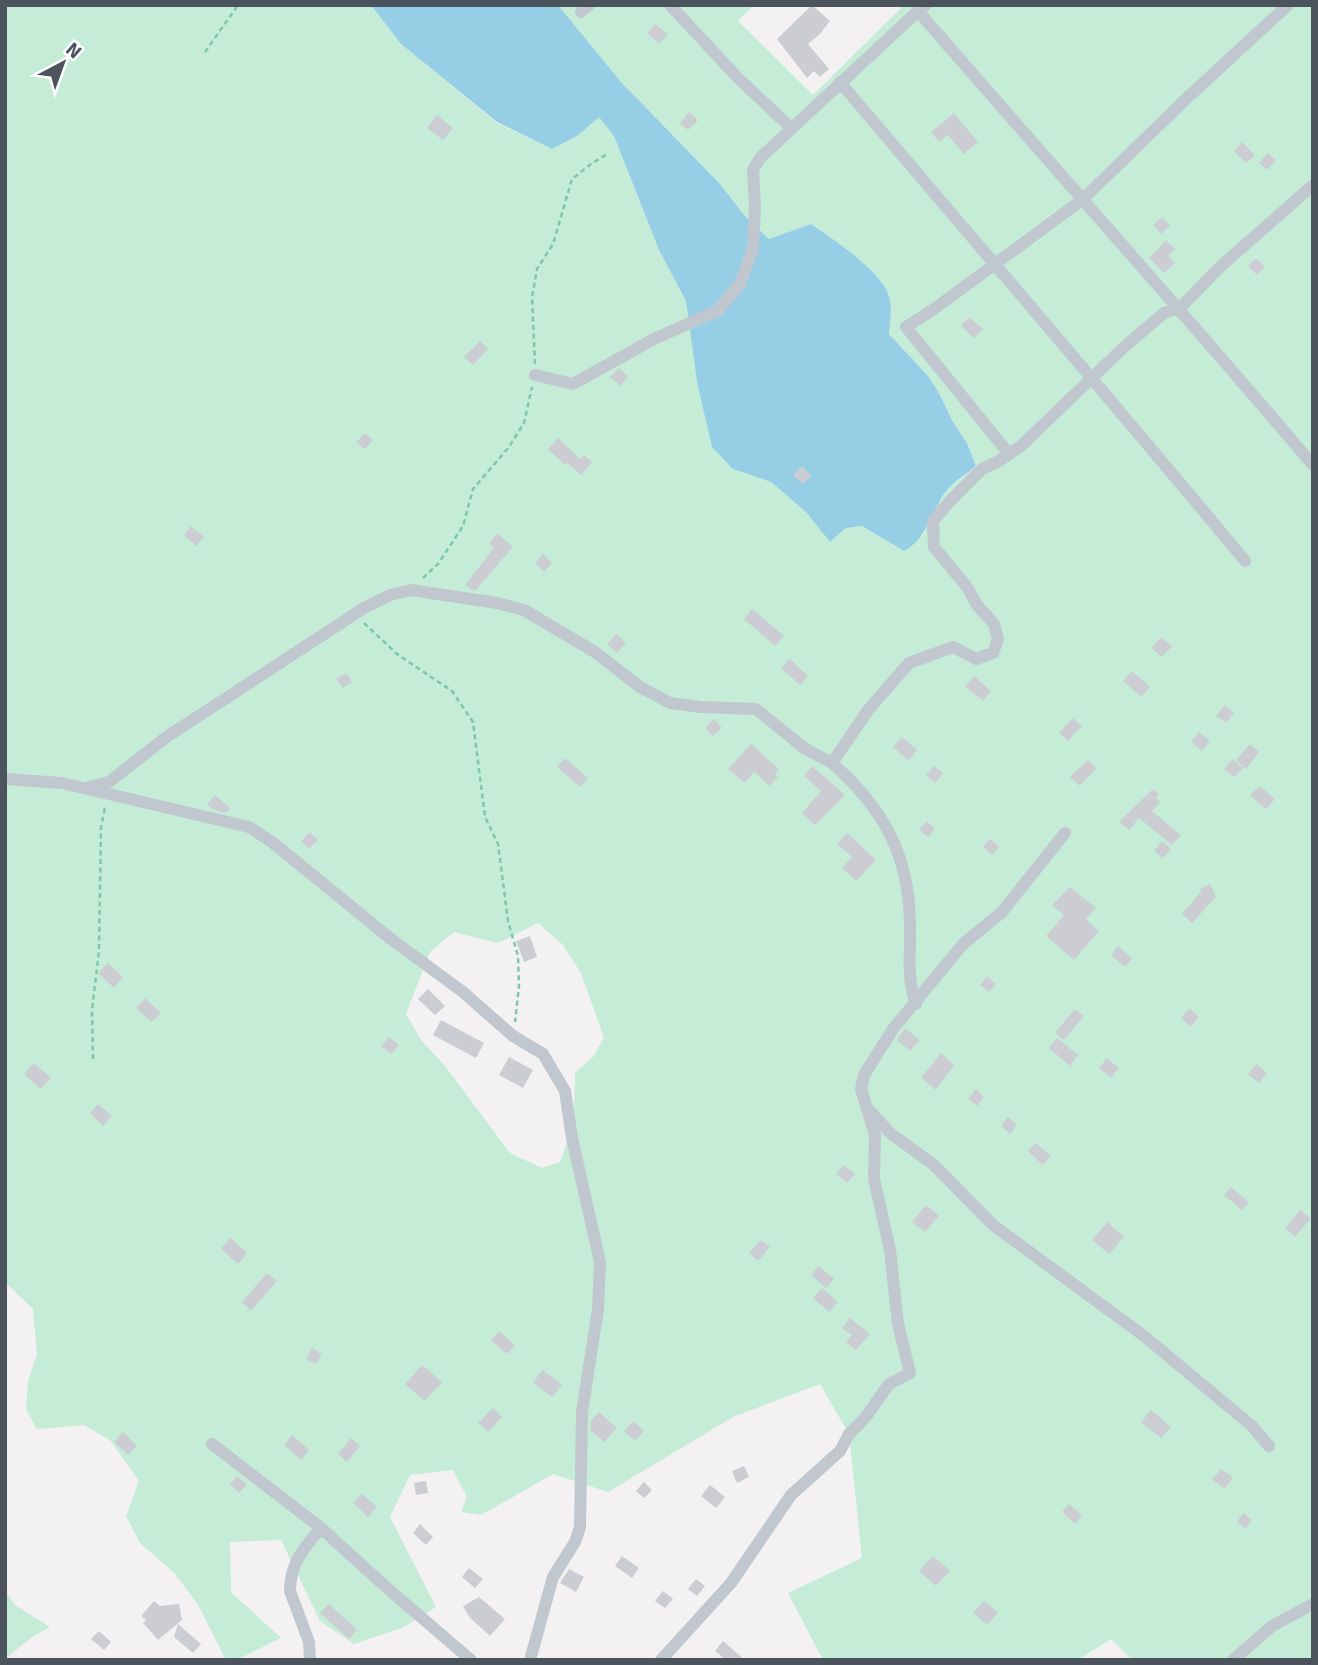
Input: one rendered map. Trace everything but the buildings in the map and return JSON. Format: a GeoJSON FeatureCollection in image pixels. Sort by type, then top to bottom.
{"type":"FeatureCollection","features":[{"type":"Feature","properties":{"kind":"street"},"geometry":{"type":"LineString","coordinates":[[670,5],[737,77],[791,128]]}},
{"type":"Feature","properties":{"kind":"street"},"geometry":{"type":"LineString","coordinates":[[1009,454],[906,327],[1082,200],[1288,5]]}},
{"type":"Feature","properties":{"kind":"street"},"geometry":{"type":"LineString","coordinates":[[535,375],[573,384],[654,339],[717,311],[740,284],[753,248],[753,170],[760,158],[922,8],[1082,200],[1180,308],[1313,466]]}},
{"type":"Feature","properties":{"kind":"street"},"geometry":{"type":"LineString","coordinates":[[840,82],[994,265],[1092,376],[1245,561]]}},
{"type":"Feature","properties":{"kind":"street"},"geometry":{"type":"LineString","coordinates":[[832,763],[869,709],[909,663],[953,648],[976,659],[993,653],[998,639],[994,624],[934,547],[933,521],[982,469],[1021,446],[1092,376],[1164,313],[1180,308],[1220,267],[1313,184]]}},
{"type":"Feature","properties":{"kind":"street"},"geometry":{"type":"LineString","coordinates":[[86,788],[109,782],[165,738],[356,614],[390,595],[411,590],[497,603],[524,610],[595,652],[640,687],[670,703],[756,709],[804,748],[832,763],[851,779],[886,824],[905,873],[910,920],[910,988],[916,1004]]}},
{"type":"Feature","properties":{"kind":"street"},"geometry":{"type":"LineString","coordinates":[[5,779],[62,783],[249,827],[272,842],[391,939],[463,992],[513,1036],[543,1055],[565,1091],[572,1138],[600,1262],[598,1309],[582,1412],[580,1527],[575,1542],[553,1577],[530,1660]]}},
{"type":"Feature","properties":{"kind":"street"},"geometry":{"type":"LineString","coordinates":[[661,1660],[730,1583],[791,1495],[840,1451],[849,1434],[865,1418],[889,1384],[910,1373],[898,1324],[890,1250],[874,1179],[875,1135],[861,1089],[864,1075],[893,1029],[963,944],[1002,912],[1065,833]]}},
{"type":"Feature","properties":{"kind":"street"},"geometry":{"type":"LineString","coordinates":[[867,1108],[890,1133],[934,1165],[993,1225],[1144,1336],[1252,1426],[1269,1446]]}},
{"type":"Feature","properties":{"kind":"street"},"geometry":{"type":"LineString","coordinates":[[212,1444],[321,1528],[471,1660]]}},
{"type":"Feature","properties":{"kind":"street"},"geometry":{"type":"LineString","coordinates":[[310,1660],[309,1642],[290,1591],[291,1571],[298,1556],[321,1528]]}},
{"type":"Feature","properties":{"kind":"street"},"geometry":{"type":"LineString","coordinates":[[1233,1660],[1272,1626],[1313,1604]]}},
{"type":"Feature","properties":{"kind":"path"},"geometry":{"type":"LineString","coordinates":[[205,52],[238,5]]}},
{"type":"Feature","properties":{"kind":"path"},"geometry":{"type":"LineString","coordinates":[[411,590],[438,564],[449,548],[463,526],[473,489],[509,447],[524,423],[535,375],[532,298],[537,269],[552,244],[572,179],[609,153]]}},
{"type":"Feature","properties":{"kind":"path"},"geometry":{"type":"LineString","coordinates":[[356,614],[397,654],[452,691],[473,722],[485,817],[498,844],[508,921],[518,956],[519,986],[513,1036]]}},
{"type":"Feature","properties":{"kind":"path"},"geometry":{"type":"LineString","coordinates":[[93,1059],[92,1010],[101,922],[101,828],[108,793]]}},
{"type":"Feature","properties":{"kind":"green space"},"geometry":{"type":"Polygon","coordinates":[[[5,5],[371,5],[401,44],[497,123],[552,149],[577,136],[599,116],[614,136],[659,250],[686,301],[697,382],[733,469],[771,482],[806,512],[830,542],[846,528],[862,526],[904,551],[924,534],[932,512],[950,487],[976,466],[967,443],[938,391],[928,376],[889,334],[891,308],[887,290],[857,258],[811,224],[769,239],[621,82],[558,5],[754,5],[738,21],[813,95],[904,5],[1313,5],[1313,1660],[1132,1660],[1111,1639],[1078,1660],[823,1660],[788,1593],[862,1558],[849,1434],[820,1384],[733,1417],[608,1492],[553,1474],[481,1515],[461,1512],[467,1497],[453,1470],[410,1475],[390,1517],[436,1607],[402,1628],[354,1644],[320,1621],[281,1540],[230,1542],[231,1592],[281,1638],[237,1660],[226,1660],[197,1603],[175,1574],[140,1543],[126,1516],[139,1481],[111,1441],[84,1425],[37,1429],[26,1409],[28,1382],[37,1354],[33,1309],[5,1282],[5,5]],[[538,923],[498,943],[454,932],[430,952],[406,1014],[421,1040],[445,1066],[510,1153],[542,1168],[560,1162],[572,1118],[575,1073],[593,1057],[604,1038],[581,973],[562,944],[538,923]]]}},
{"type":"Feature","properties":{"kind":"green space"},"geometry":{"type":"Polygon","coordinates":[[[5,1591],[16,1606],[50,1627],[32,1637],[5,1659],[5,1591]]]}},
{"type":"Feature","properties":{"kind":"water"},"geometry":{"type":"Polygon","coordinates":[[[371,5],[558,5],[621,82],[769,239],[811,224],[869,269],[887,290],[891,313],[889,334],[928,376],[938,391],[967,443],[976,466],[949,488],[919,538],[904,551],[862,526],[846,528],[830,542],[806,512],[771,482],[733,469],[712,447],[697,382],[686,301],[659,250],[614,136],[599,117],[577,136],[552,149],[497,122],[401,44],[371,5]]]}}]}
